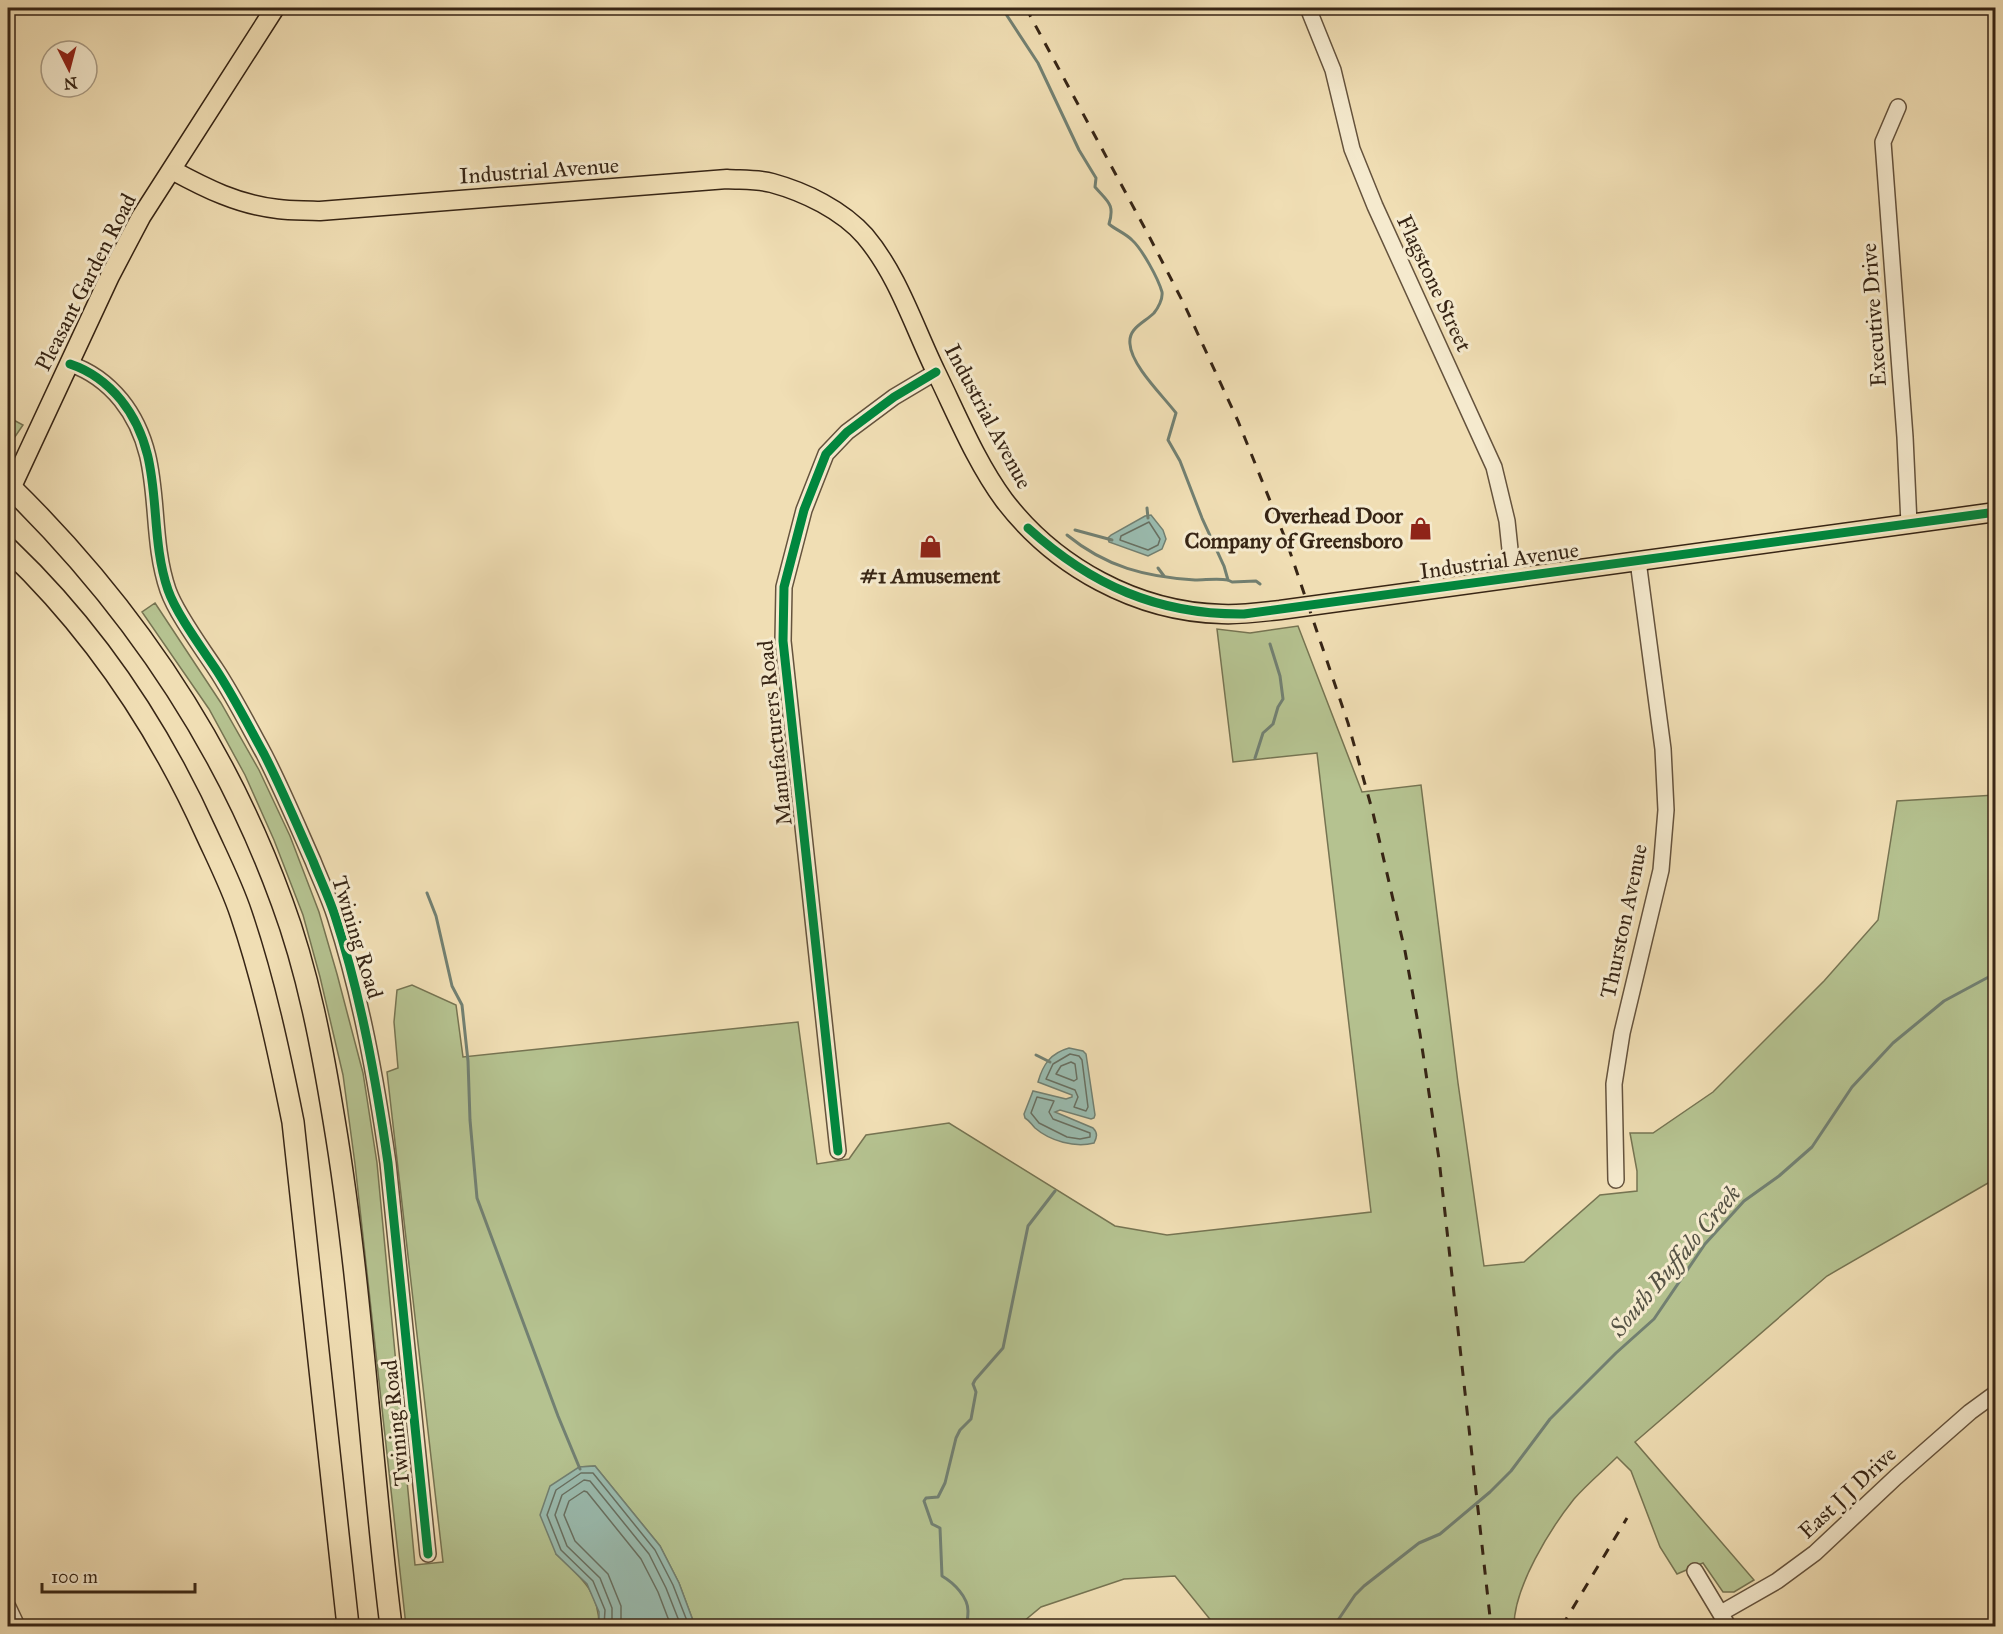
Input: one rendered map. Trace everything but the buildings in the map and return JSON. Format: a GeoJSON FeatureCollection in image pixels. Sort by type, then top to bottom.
{"type":"FeatureCollection","features":[{"type":"Feature","properties":{"kind":"highway"},"geometry":{"type":"LineString","coordinates":[[8,489],[89,572],[150,650],[203,730],[235,790],[283,904],[306,978],[326,1068],[345,1184],[392,1626]]}},
{"type":"Feature","properties":{"kind":"highway"},"geometry":{"type":"LineString","coordinates":[[8,549],[37,577],[107,661],[151,726],[189,795],[240,912],[277,1043],[293,1122],[348,1626]]}},
{"type":"Feature","properties":{"kind":"main road","name":"Pleasant Garden Road"},"geometry":{"type":"LineString","coordinates":[[8,489],[110,276],[141,217],[275,8]]}},
{"type":"Feature","properties":{"kind":"main road","name":"Industrial Avenue"},"geometry":{"type":"LineString","coordinates":[[172,170],[203,187],[239,201],[277,209],[320,211],[727,179],[770,182],[809,196],[839,213],[865,236],[895,281],[936,372],[989,476],[1004,499],[1028,528],[1050,548],[1088,574],[1122,591],[1150,602],[1199,612],[1244,614],[1995,512]]}},
{"type":"Feature","properties":{"kind":"street","name":"Flagstone Street"},"geometry":{"type":"LineString","coordinates":[[1308,8],[1333,70],[1352,149],[1375,206],[1494,467],[1507,521],[1513,578]]}},
{"type":"Feature","properties":{"kind":"street","name":"Executive Drive"},"geometry":{"type":"LineString","coordinates":[[1898,107],[1883,142],[1905,437],[1909,524]]}},
{"type":"Feature","properties":{"kind":"street","name":"Twining Road"},"geometry":{"type":"LineString","coordinates":[[70,363],[97,376],[113,391],[132,414],[140,430],[152,474],[161,560],[168,592],[220,675],[264,755],[335,914],[359,1003],[381,1118],[428,1554]]}},
{"type":"Feature","properties":{"kind":"street","name":"Manufacturers Road"},"geometry":{"type":"LineString","coordinates":[[838,1151],[783,641],[784,586],[804,510],[826,454],[847,432],[864,419],[894,397],[936,372]]}},
{"type":"Feature","properties":{"kind":"street","name":"Thurston Avenue"},"geometry":{"type":"LineString","coordinates":[[1616,1179],[1614,1084],[1622,1033],[1661,870],[1666,810],[1664,749],[1638,561]]}},
{"type":"Feature","properties":{"kind":"street","name":"East J J Drive"},"geometry":{"type":"LineString","coordinates":[[1724,1620],[1815,1553],[1896,1477],[1995,1393]]}},
{"type":"Feature","properties":{"kind":"street"},"geometry":{"type":"LineString","coordinates":[[1695,1572],[1724,1620]]}},
{"type":"Feature","properties":{"kind":"street"},"geometry":{"type":"LineString","coordinates":[[8,1607],[17,1626]]}},
{"type":"Feature","properties":{"kind":"green space"},"geometry":{"type":"Polygon","coordinates":[[[8,417],[23,425],[10,444],[8,444],[8,417]]]}},
{"type":"Feature","properties":{"kind":"green space"},"geometry":{"type":"Polygon","coordinates":[[[155,603],[221,703],[259,770],[290,836],[319,912],[337,974],[363,1073],[377,1163],[415,1565],[443,1562],[387,1072],[398,1068],[394,1022],[397,990],[412,985],[456,1005],[463,1057],[798,1022],[817,1164],[849,1159],[866,1135],[949,1123],[1115,1226],[1167,1235],[1371,1212],[1317,753],[1233,762],[1217,629],[1250,633],[1298,626],[1362,792],[1421,785],[1458,1083],[1484,1266],[1524,1262],[1600,1195],[1637,1191],[1637,1171],[1630,1133],[1653,1133],[1713,1092],[1824,981],[1878,920],[1897,801],[1995,795],[1995,1179],[1827,1276],[1635,1442],[1754,1580],[1734,1592],[1723,1592],[1703,1563],[1677,1574],[1660,1547],[1631,1471],[1617,1457],[1574,1499],[1544,1542],[1520,1594],[1514,1626],[1213,1626],[1213,1623],[1175,1576],[1124,1579],[1041,1607],[1018,1626],[695,1626],[679,1583],[660,1546],[595,1466],[579,1467],[556,1554],[580,1577],[592,1593],[596,1603],[599,1626],[406,1626],[355,1164],[343,1075],[320,977],[303,915],[274,840],[245,775],[209,709],[142,612],[155,603]]]}},
{"type":"Feature","properties":{"kind":"water"},"geometry":{"type":"Polygon","coordinates":[[[1151,515],[1163,530],[1166,539],[1162,549],[1148,556],[1109,542],[1108,538],[1111,535],[1151,515]]]}},
{"type":"Feature","properties":{"kind":"water"},"geometry":{"type":"Polygon","coordinates":[[[1069,1048],[1083,1051],[1086,1054],[1095,1115],[1091,1119],[1060,1110],[1055,1112],[1093,1128],[1096,1132],[1094,1143],[1079,1145],[1055,1140],[1041,1133],[1025,1118],[1024,1114],[1033,1091],[1066,1099],[1072,1097],[1072,1095],[1038,1082],[1049,1060],[1057,1053],[1069,1048]]]}},
{"type":"Feature","properties":{"kind":"water"},"geometry":{"type":"Polygon","coordinates":[[[595,1466],[660,1546],[679,1583],[695,1626],[599,1626],[599,1612],[587,1584],[556,1554],[540,1515],[550,1486],[579,1467],[595,1466]]]}},
{"type":"Feature","properties":{"kind":"waterway"},"geometry":{"type":"LineString","coordinates":[[1002,8],[1038,63],[1079,150],[1096,178],[1095,187],[1111,207],[1109,224],[1136,244],[1157,279],[1162,292],[1159,306],[1134,330],[1130,338],[1132,352],[1148,380],[1176,413],[1168,440],[1180,461],[1228,580],[1232,582],[1256,581],[1260,584]]}},
{"type":"Feature","properties":{"kind":"waterway"},"geometry":{"type":"LineString","coordinates":[[1147,508],[1148,518]]}},
{"type":"Feature","properties":{"kind":"waterway"},"geometry":{"type":"LineString","coordinates":[[1075,530],[1112,540]]}},
{"type":"Feature","properties":{"kind":"waterway"},"geometry":{"type":"LineString","coordinates":[[1067,535],[1112,563],[1143,573],[1177,579],[1228,580]]}},
{"type":"Feature","properties":{"kind":"waterway"},"geometry":{"type":"LineString","coordinates":[[1158,568],[1164,576]]}},
{"type":"Feature","properties":{"kind":"waterway"},"geometry":{"type":"LineString","coordinates":[[1255,758],[1263,733],[1273,724],[1283,699],[1280,676],[1270,644]]}},
{"type":"Feature","properties":{"kind":"waterway"},"geometry":{"type":"LineString","coordinates":[[427,893],[436,916],[452,986],[462,1005],[477,1198],[580,1469]]}},
{"type":"Feature","properties":{"kind":"waterway","name":"South Buffalo Creek"},"geometry":{"type":"LineString","coordinates":[[1334,1626],[1364,1586],[1419,1543],[1440,1534],[1511,1471],[1550,1419],[1616,1353],[1654,1319],[1705,1244],[1744,1201],[1779,1176],[1812,1147],[1852,1087],[1893,1043],[1944,1001],[1996,973]]}},
{"type":"Feature","properties":{"kind":"waterway"},"geometry":{"type":"LineString","coordinates":[[1036,1055],[1050,1062]]}},
{"type":"Feature","properties":{"kind":"waterway"},"geometry":{"type":"LineString","coordinates":[[967,1626],[966,1601],[956,1586],[942,1576],[940,1528],[932,1524],[924,1501],[926,1498],[938,1497],[945,1483],[956,1438],[960,1430],[971,1419],[976,1392],[973,1384],[1003,1348],[1028,1226],[1055,1191]]}},
{"type":"Feature","properties":{"kind":"railway"},"geometry":{"type":"LineString","coordinates":[[1026,8],[1185,306],[1238,421],[1287,543],[1348,723],[1373,813],[1405,951],[1420,1034],[1439,1159],[1491,1626]]}},
{"type":"Feature","properties":{"kind":"railway"},"geometry":{"type":"LineString","coordinates":[[1562,1626],[1627,1518]]}},
{"type":"Feature","properties":{"kind":"cycle path"},"geometry":{"type":"LineString","coordinates":[[70,364],[92,374],[110,388],[135,422],[145,445],[150,468],[158,541],[168,590],[183,619],[222,678],[271,767],[335,916],[353,977],[367,1038],[388,1163],[428,1554]]}},
{"type":"Feature","properties":{"kind":"cycle path"},"geometry":{"type":"LineString","coordinates":[[838,1151],[783,641],[784,587],[804,510],[826,454],[847,432],[894,397],[936,372]]}},
{"type":"Feature","properties":{"kind":"cycle path"},"geometry":{"type":"LineString","coordinates":[[1028,528],[1076,566],[1127,593],[1183,609],[1244,614],[1996,512]]}},
{"type":"Feature","properties":{"kind":"place","name":"Overhead Door Company of Greensboro"},"geometry":{"type":"Point","coordinates":[1421,528]}},
{"type":"Feature","properties":{"kind":"place","name":"#1 Amusement"},"geometry":{"type":"Point","coordinates":[930,546]}}]}
